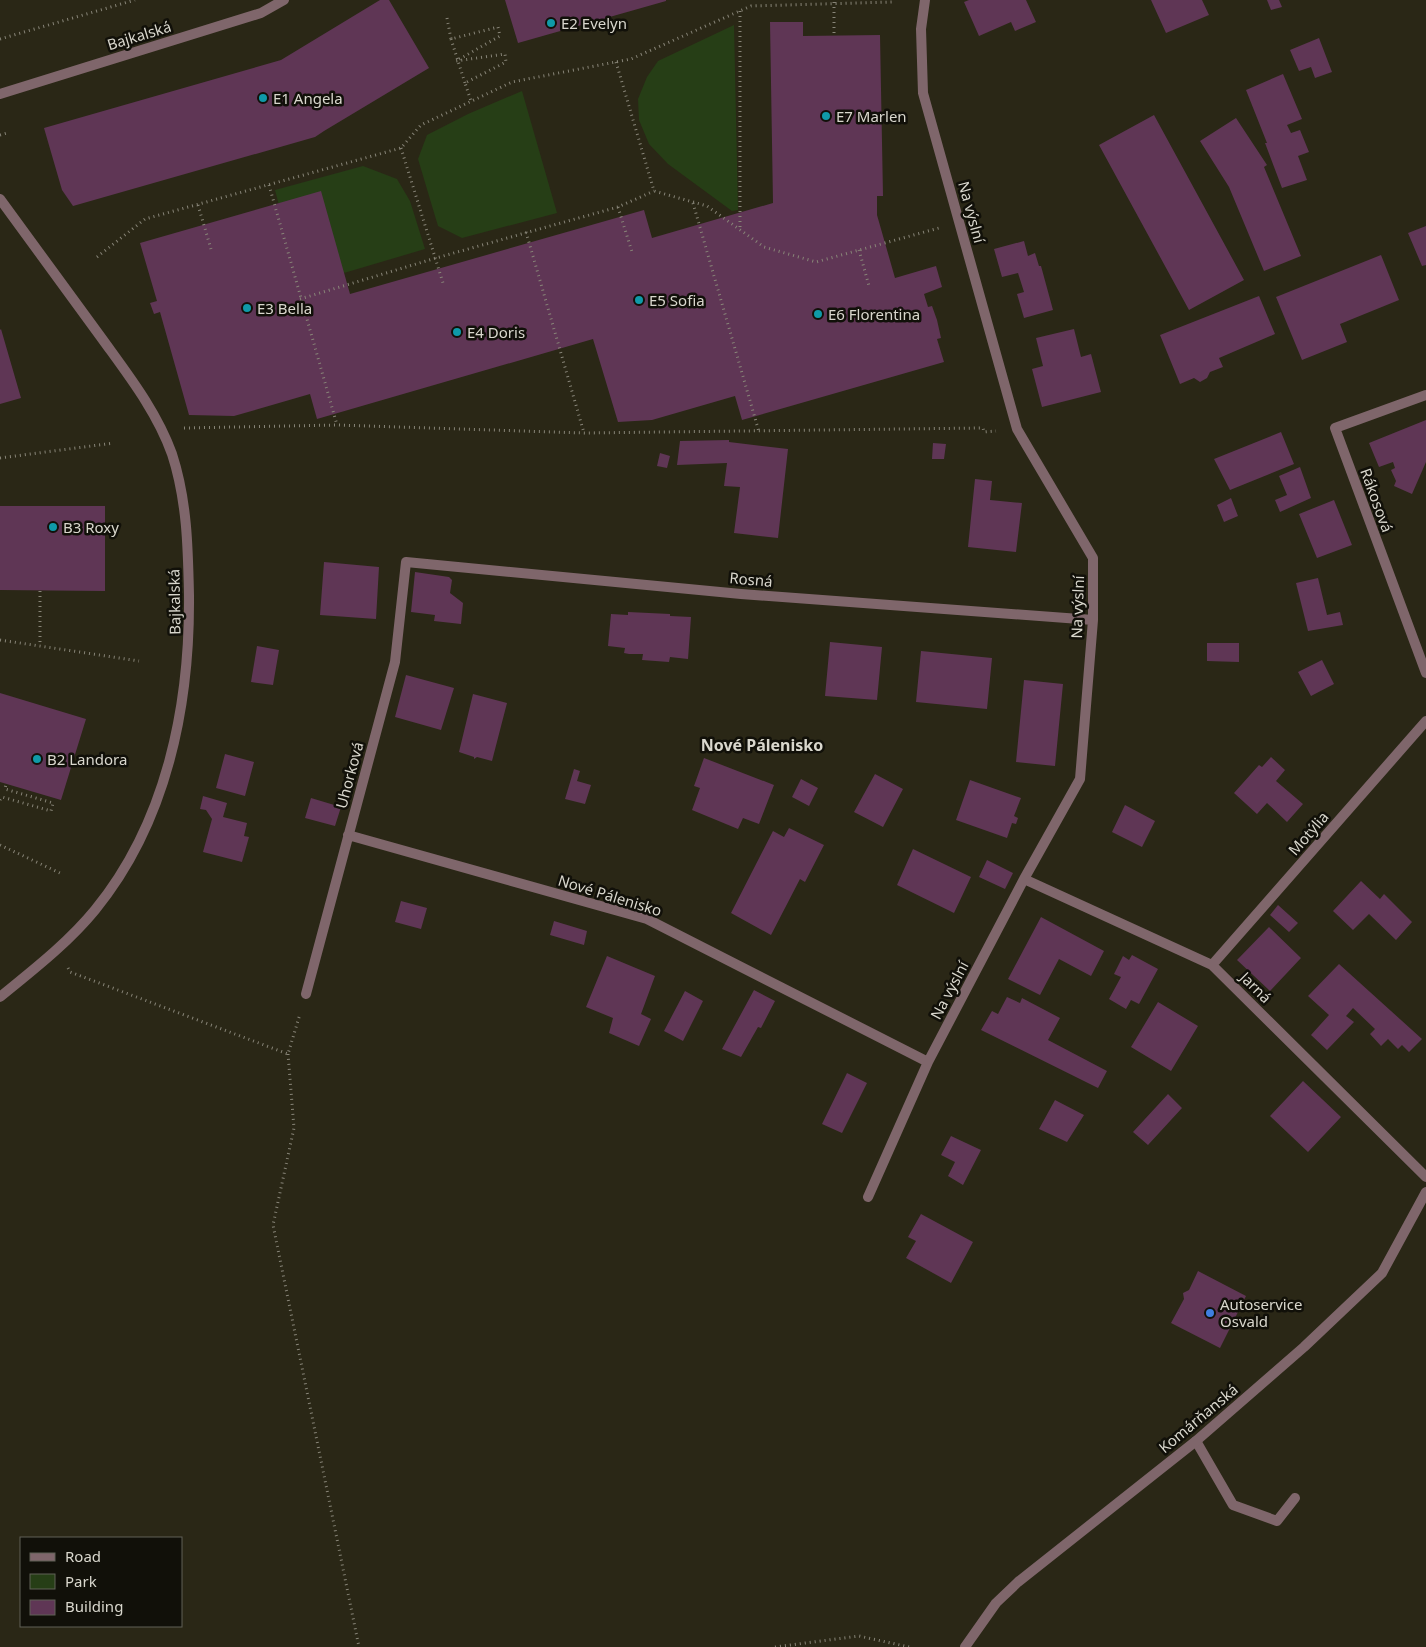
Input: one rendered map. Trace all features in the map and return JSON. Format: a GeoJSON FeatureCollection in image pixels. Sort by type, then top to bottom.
{"type":"FeatureCollection","features":[{"type":"Feature","properties":{"kind":"street","name":"Bajkalská"},"geometry":{"type":"LineString","coordinates":[[0,94],[262,13],[284,0]]}},
{"type":"Feature","properties":{"kind":"street","name":"Na výslní"},"geometry":{"type":"LineString","coordinates":[[868,1197],[928,1062],[1024,879],[1080,779],[1094,620],[1094,558],[1017,429],[923,93],[921,29],[925,0]]}},
{"type":"Feature","properties":{"kind":"street","name":"Bajkalská"},"geometry":{"type":"LineString","coordinates":[[0,199],[147,402],[172,454],[184,502],[188,544],[190,640],[183,699],[164,781],[136,846],[95,909],[57,948],[0,997]]}},
{"type":"Feature","properties":{"kind":"street","name":"Rákosová"},"geometry":{"type":"LineString","coordinates":[[1426,394],[1335,428],[1426,673]]}},
{"type":"Feature","properties":{"kind":"street","name":"Rosná"},"geometry":{"type":"LineString","coordinates":[[406,562],[741,594],[1094,620]]}},
{"type":"Feature","properties":{"kind":"street","name":"Uhorková"},"geometry":{"type":"LineString","coordinates":[[306,994],[394,662],[406,562]]}},
{"type":"Feature","properties":{"kind":"street","name":"Motýlia"},"geometry":{"type":"LineString","coordinates":[[1212,965],[1426,722]]}},
{"type":"Feature","properties":{"kind":"street","name":"Nové Pálenisko"},"geometry":{"type":"LineString","coordinates":[[348,836],[647,919],[928,1062]]}},
{"type":"Feature","properties":{"kind":"street","name":"Jarná"},"geometry":{"type":"LineString","coordinates":[[1024,879],[1212,965],[1426,1177]]}},
{"type":"Feature","properties":{"kind":"street","name":"Komárňanská"},"geometry":{"type":"LineString","coordinates":[[965,1647],[996,1603],[1018,1582],[1196,1441],[1304,1347],[1382,1273],[1426,1192]]}},
{"type":"Feature","properties":{"kind":"street"},"geometry":{"type":"LineString","coordinates":[[1196,1441],[1233,1505],[1277,1521],[1295,1498]]}},
{"type":"Feature","properties":{"kind":"path"},"geometry":{"type":"LineString","coordinates":[[0,39],[135,0]]}},
{"type":"Feature","properties":{"kind":"path"},"geometry":{"type":"LineString","coordinates":[[834,2],[834,35]]}},
{"type":"Feature","properties":{"kind":"path"},"geometry":{"type":"LineString","coordinates":[[96,257],[145,219],[401,148],[421,125],[512,82],[631,59],[751,6],[834,2],[892,2]]}},
{"type":"Feature","properties":{"kind":"path"},"geometry":{"type":"LineString","coordinates":[[740,11],[740,231]]}},
{"type":"Feature","properties":{"kind":"path"},"geometry":{"type":"LineString","coordinates":[[447,18],[456,61],[471,101]]}},
{"type":"Feature","properties":{"kind":"path"},"geometry":{"type":"LineString","coordinates":[[451,39],[498,27],[500,36],[456,61]]}},
{"type":"Feature","properties":{"kind":"path"},"geometry":{"type":"LineString","coordinates":[[456,61],[505,54],[506,62],[465,83]]}},
{"type":"Feature","properties":{"kind":"path"},"geometry":{"type":"LineString","coordinates":[[616,62],[654,191]]}},
{"type":"Feature","properties":{"kind":"path"},"geometry":{"type":"LineString","coordinates":[[0,135],[7,132]]}},
{"type":"Feature","properties":{"kind":"path"},"geometry":{"type":"LineString","coordinates":[[401,148],[443,283]]}},
{"type":"Feature","properties":{"kind":"path"},"geometry":{"type":"LineString","coordinates":[[269,185],[337,425]]}},
{"type":"Feature","properties":{"kind":"path"},"geometry":{"type":"LineString","coordinates":[[300,299],[436,258],[618,207],[654,191],[707,206],[764,247],[816,262],[939,228]]}},
{"type":"Feature","properties":{"kind":"path"},"geometry":{"type":"LineString","coordinates":[[693,203],[758,432]]}},
{"type":"Feature","properties":{"kind":"path"},"geometry":{"type":"LineString","coordinates":[[198,205],[210,249]]}},
{"type":"Feature","properties":{"kind":"path"},"geometry":{"type":"LineString","coordinates":[[618,207],[632,252]]}},
{"type":"Feature","properties":{"kind":"path"},"geometry":{"type":"LineString","coordinates":[[526,232],[584,433]]}},
{"type":"Feature","properties":{"kind":"path"},"geometry":{"type":"LineString","coordinates":[[859,250],[869,286]]}},
{"type":"Feature","properties":{"kind":"path"},"geometry":{"type":"LineString","coordinates":[[183,428],[337,425],[584,433],[983,428]]}},
{"type":"Feature","properties":{"kind":"path"},"geometry":{"type":"LineString","coordinates":[[0,458],[114,443]]}},
{"type":"Feature","properties":{"kind":"path"},"geometry":{"type":"LineString","coordinates":[[40,591],[40,646]]}},
{"type":"Feature","properties":{"kind":"path"},"geometry":{"type":"LineString","coordinates":[[0,640],[139,661]]}},
{"type":"Feature","properties":{"kind":"path"},"geometry":{"type":"LineString","coordinates":[[0,800],[2,797],[51,811],[53,803],[5,789],[6,784]]}},
{"type":"Feature","properties":{"kind":"path"},"geometry":{"type":"LineString","coordinates":[[0,845],[62,874]]}},
{"type":"Feature","properties":{"kind":"path"},"geometry":{"type":"LineString","coordinates":[[57,948],[70,972],[288,1054]]}},
{"type":"Feature","properties":{"kind":"path"},"geometry":{"type":"LineString","coordinates":[[306,994],[288,1054],[294,1128],[273,1225],[359,1647]]}},
{"type":"Feature","properties":{"kind":"path"},"geometry":{"type":"LineString","coordinates":[[776,1647],[859,1636],[908,1647]]}},
{"type":"Feature","properties":{"kind":"green space"},"geometry":{"type":"Polygon","coordinates":[[[734,25],[738,210],[732,211],[668,164],[649,144],[639,120],[638,99],[647,77],[658,61],[734,25]]]}},
{"type":"Feature","properties":{"kind":"green space"},"geometry":{"type":"Polygon","coordinates":[[[522,91],[557,213],[462,238],[438,226],[418,159],[427,135],[468,114],[522,91]]]}},
{"type":"Feature","properties":{"kind":"green space"},"geometry":{"type":"Polygon","coordinates":[[[363,166],[397,179],[410,201],[425,249],[300,286],[275,190],[363,166]]]}},
{"type":"Feature","properties":{"kind":"building","name":"E1 Angela"},"geometry":{"type":"Polygon","coordinates":[[[380,0],[389,0],[429,68],[315,137],[73,206],[62,190],[44,128],[281,60],[380,0]]]}},
{"type":"Feature","properties":{"kind":"building","name":"E2 Evelyn"},"geometry":{"type":"Polygon","coordinates":[[[505,0],[666,0],[666,1],[518,43],[505,0]]]}},
{"type":"Feature","properties":{"kind":"building"},"geometry":{"type":"Polygon","coordinates":[[[969,0],[1026,0],[1036,22],[1015,31],[1011,22],[979,36],[964,2],[969,0]]]}},
{"type":"Feature","properties":{"kind":"building"},"geometry":{"type":"Polygon","coordinates":[[[1151,0],[1202,0],[1209,15],[1166,33],[1151,0]]]}},
{"type":"Feature","properties":{"kind":"building"},"geometry":{"type":"Polygon","coordinates":[[[1267,0],[1279,0],[1282,7],[1271,10],[1267,0]]]}},
{"type":"Feature","properties":{"kind":"building"},"geometry":{"type":"Polygon","coordinates":[[[770,22],[803,22],[803,36],[880,35],[883,196],[877,196],[877,215],[895,278],[936,266],[942,287],[924,294],[928,307],[932,306],[937,320],[941,338],[937,339],[944,362],[742,420],[735,396],[652,420],[618,422],[593,339],[317,419],[310,394],[234,416],[189,415],[160,312],[154,314],[150,303],[157,301],[140,243],[321,191],[350,294],[644,210],[652,238],[773,203],[770,22]]]}},
{"type":"Feature","properties":{"kind":"building"},"geometry":{"type":"Polygon","coordinates":[[[1319,38],[1332,72],[1315,78],[1311,67],[1299,71],[1290,50],[1319,38]]]}},
{"type":"Feature","properties":{"kind":"building"},"geometry":{"type":"Polygon","coordinates":[[[1283,74],[1302,119],[1287,125],[1291,133],[1300,130],[1309,152],[1298,156],[1307,180],[1282,188],[1246,90],[1283,74]]]}},
{"type":"Feature","properties":{"kind":"building"},"geometry":{"type":"Polygon","coordinates":[[[1154,115],[1244,280],[1189,310],[1099,145],[1154,115]]]}},
{"type":"Feature","properties":{"kind":"building"},"geometry":{"type":"Polygon","coordinates":[[[1236,118],[1267,165],[1264,167],[1301,256],[1264,271],[1229,187],[1200,141],[1236,118]]]}},
{"type":"Feature","properties":{"kind":"building"},"geometry":{"type":"Polygon","coordinates":[[[1426,226],[1426,265],[1422,266],[1408,233],[1426,226]]]}},
{"type":"Feature","properties":{"kind":"building"},"geometry":{"type":"Polygon","coordinates":[[[1024,241],[1028,256],[1035,253],[1039,266],[1041,266],[1053,310],[1024,318],[1017,294],[1024,292],[1018,273],[1002,277],[994,249],[1024,241]]]}},
{"type":"Feature","properties":{"kind":"building"},"geometry":{"type":"Polygon","coordinates":[[[1381,255],[1399,300],[1340,324],[1347,342],[1302,360],[1276,297],[1381,255]]]}},
{"type":"Feature","properties":{"kind":"building"},"geometry":{"type":"Polygon","coordinates":[[[1259,296],[1275,334],[1219,358],[1223,367],[1210,372],[1207,378],[1200,382],[1194,378],[1180,384],[1160,335],[1259,296]]]}},
{"type":"Feature","properties":{"kind":"building"},"geometry":{"type":"Polygon","coordinates":[[[1074,329],[1081,357],[1091,354],[1101,392],[1042,407],[1032,369],[1043,366],[1036,338],[1074,329]]]}},
{"type":"Feature","properties":{"kind":"building"},"geometry":{"type":"Polygon","coordinates":[[[0,330],[21,398],[0,404],[0,330]]]}},
{"type":"Feature","properties":{"kind":"building"},"geometry":{"type":"Polygon","coordinates":[[[1426,420],[1426,462],[1412,494],[1394,486],[1396,481],[1391,470],[1395,468],[1393,462],[1379,467],[1369,443],[1426,420]]]}},
{"type":"Feature","properties":{"kind":"building"},"geometry":{"type":"Polygon","coordinates":[[[1281,432],[1294,464],[1230,490],[1214,459],[1281,432]]]}},
{"type":"Feature","properties":{"kind":"building"},"geometry":{"type":"Polygon","coordinates":[[[729,440],[729,442],[788,449],[778,538],[734,533],[740,487],[724,486],[727,463],[677,465],[680,441],[729,440]]]}},
{"type":"Feature","properties":{"kind":"building"},"geometry":{"type":"Polygon","coordinates":[[[933,443],[946,444],[944,459],[932,459],[933,443]]]}},
{"type":"Feature","properties":{"kind":"building"},"geometry":{"type":"Polygon","coordinates":[[[660,453],[670,456],[667,468],[657,466],[660,453]]]}},
{"type":"Feature","properties":{"kind":"building"},"geometry":{"type":"Polygon","coordinates":[[[1300,467],[1311,498],[1280,512],[1275,500],[1287,495],[1279,476],[1300,467]]]}},
{"type":"Feature","properties":{"kind":"building"},"geometry":{"type":"Polygon","coordinates":[[[975,479],[992,481],[990,500],[1022,503],[1016,552],[968,547],[975,479]]]}},
{"type":"Feature","properties":{"kind":"building"},"geometry":{"type":"Polygon","coordinates":[[[1231,498],[1238,516],[1224,522],[1217,505],[1231,498]]]}},
{"type":"Feature","properties":{"kind":"building"},"geometry":{"type":"Polygon","coordinates":[[[1334,500],[1352,545],[1317,558],[1299,514],[1334,500]]]}},
{"type":"Feature","properties":{"kind":"building","name":"B3 Roxy"},"geometry":{"type":"Polygon","coordinates":[[[0,506],[105,506],[105,591],[0,590],[0,506]]]}},
{"type":"Feature","properties":{"kind":"building"},"geometry":{"type":"Polygon","coordinates":[[[324,562],[379,567],[376,619],[320,615],[324,562]]]}},
{"type":"Feature","properties":{"kind":"building"},"geometry":{"type":"Polygon","coordinates":[[[415,572],[449,577],[452,580],[450,593],[463,603],[461,624],[434,621],[435,615],[411,612],[415,572]]]}},
{"type":"Feature","properties":{"kind":"building"},"geometry":{"type":"Polygon","coordinates":[[[1318,578],[1327,615],[1340,612],[1343,625],[1308,631],[1296,583],[1318,578]]]}},
{"type":"Feature","properties":{"kind":"building"},"geometry":{"type":"Polygon","coordinates":[[[628,612],[691,617],[688,659],[670,657],[669,662],[642,660],[643,654],[624,653],[625,648],[608,646],[611,614],[628,615],[628,612]]]}},
{"type":"Feature","properties":{"kind":"building"},"geometry":{"type":"Polygon","coordinates":[[[830,642],[882,647],[877,700],[825,696],[830,642]]]}},
{"type":"Feature","properties":{"kind":"building"},"geometry":{"type":"Polygon","coordinates":[[[1207,643],[1239,643],[1239,662],[1207,661],[1207,643]]]}},
{"type":"Feature","properties":{"kind":"building"},"geometry":{"type":"Polygon","coordinates":[[[257,646],[279,650],[273,685],[251,682],[257,646]]]}},
{"type":"Feature","properties":{"kind":"building"},"geometry":{"type":"Polygon","coordinates":[[[921,651],[992,658],[987,709],[916,702],[921,651]]]}},
{"type":"Feature","properties":{"kind":"building"},"geometry":{"type":"Polygon","coordinates":[[[1322,660],[1334,684],[1311,696],[1298,672],[1322,660]]]}},
{"type":"Feature","properties":{"kind":"building"},"geometry":{"type":"Polygon","coordinates":[[[406,675],[454,688],[441,730],[395,717],[406,675]]]}},
{"type":"Feature","properties":{"kind":"building"},"geometry":{"type":"Polygon","coordinates":[[[1024,680],[1063,684],[1055,766],[1016,762],[1024,680]]]}},
{"type":"Feature","properties":{"kind":"building","name":"B2 Landora"},"geometry":{"type":"Polygon","coordinates":[[[0,693],[86,719],[61,800],[0,782],[0,693]]]}},
{"type":"Feature","properties":{"kind":"building"},"geometry":{"type":"Polygon","coordinates":[[[473,694],[507,703],[492,761],[477,757],[474,759],[474,757],[459,752],[473,694]]]}},
{"type":"Feature","properties":{"kind":"building"},"geometry":{"type":"Polygon","coordinates":[[[225,754],[254,762],[245,796],[216,788],[225,754]]]}},
{"type":"Feature","properties":{"kind":"building"},"geometry":{"type":"Polygon","coordinates":[[[1271,757],[1285,770],[1276,781],[1303,804],[1287,822],[1267,803],[1257,814],[1234,793],[1259,765],[1262,767],[1271,757]]]}},
{"type":"Feature","properties":{"kind":"building"},"geometry":{"type":"Polygon","coordinates":[[[704,758],[774,785],[759,824],[743,818],[738,829],[692,810],[700,788],[694,786],[704,758]]]}},
{"type":"Feature","properties":{"kind":"building"},"geometry":{"type":"Polygon","coordinates":[[[574,769],[580,771],[577,781],[591,785],[585,804],[565,799],[574,769]]]}},
{"type":"Feature","properties":{"kind":"building"},"geometry":{"type":"Polygon","coordinates":[[[875,774],[903,789],[883,827],[854,812],[875,774]]]}},
{"type":"Feature","properties":{"kind":"building"},"geometry":{"type":"Polygon","coordinates":[[[801,779],[818,788],[809,806],[792,797],[801,779]]]}},
{"type":"Feature","properties":{"kind":"building"},"geometry":{"type":"Polygon","coordinates":[[[970,780],[1021,798],[1014,816],[1018,818],[1016,824],[1012,823],[1007,838],[956,820],[970,780]]]}},
{"type":"Feature","properties":{"kind":"building"},"geometry":{"type":"Polygon","coordinates":[[[203,796],[227,803],[223,817],[247,823],[244,836],[249,837],[242,862],[203,852],[212,819],[206,810],[200,809],[203,796]]]}},
{"type":"Feature","properties":{"kind":"building"},"geometry":{"type":"Polygon","coordinates":[[[311,798],[341,807],[335,826],[305,818],[311,798]]]}},
{"type":"Feature","properties":{"kind":"building"},"geometry":{"type":"Polygon","coordinates":[[[1125,805],[1155,821],[1142,847],[1112,832],[1125,805]]]}},
{"type":"Feature","properties":{"kind":"building"},"geometry":{"type":"Polygon","coordinates":[[[789,828],[824,845],[805,882],[800,879],[771,935],[731,913],[773,831],[784,837],[789,828]]]}},
{"type":"Feature","properties":{"kind":"building"},"geometry":{"type":"Polygon","coordinates":[[[913,849],[971,877],[954,913],[897,885],[913,849]]]}},
{"type":"Feature","properties":{"kind":"building"},"geometry":{"type":"Polygon","coordinates":[[[987,860],[1013,873],[1005,889],[979,877],[987,860]]]}},
{"type":"Feature","properties":{"kind":"building"},"geometry":{"type":"Polygon","coordinates":[[[1361,881],[1380,899],[1384,894],[1412,922],[1396,940],[1369,914],[1353,930],[1333,911],[1361,881]]]}},
{"type":"Feature","properties":{"kind":"building"},"geometry":{"type":"Polygon","coordinates":[[[401,901],[427,908],[421,929],[395,922],[401,901]]]}},
{"type":"Feature","properties":{"kind":"building"},"geometry":{"type":"Polygon","coordinates":[[[1278,905],[1298,923],[1289,932],[1270,915],[1278,905]]]}},
{"type":"Feature","properties":{"kind":"building"},"geometry":{"type":"Polygon","coordinates":[[[1041,917],[1104,951],[1091,976],[1059,959],[1040,995],[1008,979],[1041,917]]]}},
{"type":"Feature","properties":{"kind":"building"},"geometry":{"type":"Polygon","coordinates":[[[554,921],[587,931],[584,945],[550,935],[554,921]]]}},
{"type":"Feature","properties":{"kind":"building"},"geometry":{"type":"Polygon","coordinates":[[[1269,927],[1301,958],[1270,991],[1237,960],[1269,927]]]}},
{"type":"Feature","properties":{"kind":"building"},"geometry":{"type":"Polygon","coordinates":[[[1132,955],[1158,969],[1139,1004],[1131,1000],[1126,1009],[1109,999],[1121,977],[1114,974],[1123,956],[1129,960],[1132,955]]]}},
{"type":"Feature","properties":{"kind":"building"},"geometry":{"type":"Polygon","coordinates":[[[607,956],[655,976],[641,1014],[651,1019],[639,1046],[609,1033],[613,1018],[586,1007],[607,956]]]}},
{"type":"Feature","properties":{"kind":"building"},"geometry":{"type":"Polygon","coordinates":[[[1339,964],[1422,1039],[1409,1052],[1402,1045],[1398,1049],[1388,1039],[1381,1046],[1370,1034],[1375,1029],[1353,1008],[1346,1016],[1354,1022],[1327,1050],[1311,1035],[1329,1015],[1308,996],[1339,964]]]}},
{"type":"Feature","properties":{"kind":"building"},"geometry":{"type":"Polygon","coordinates":[[[754,990],[775,1001],[761,1028],[758,1027],[741,1057],[722,1049],[754,990]]]}},
{"type":"Feature","properties":{"kind":"building"},"geometry":{"type":"Polygon","coordinates":[[[685,991],[703,1001],[683,1041],[664,1031],[685,991]]]}},
{"type":"Feature","properties":{"kind":"building"},"geometry":{"type":"Polygon","coordinates":[[[1007,997],[1020,1003],[1022,998],[1060,1018],[1048,1040],[1107,1071],[1098,1088],[981,1030],[992,1011],[998,1014],[1007,997]]]}},
{"type":"Feature","properties":{"kind":"building"},"geometry":{"type":"Polygon","coordinates":[[[1158,1002],[1198,1026],[1171,1071],[1131,1047],[1158,1002]]]}},
{"type":"Feature","properties":{"kind":"building"},"geometry":{"type":"Polygon","coordinates":[[[847,1073],[867,1083],[842,1133],[822,1124],[847,1073]]]}},
{"type":"Feature","properties":{"kind":"building"},"geometry":{"type":"Polygon","coordinates":[[[1303,1081],[1341,1117],[1308,1152],[1270,1116],[1303,1081]]]}},
{"type":"Feature","properties":{"kind":"building"},"geometry":{"type":"Polygon","coordinates":[[[1168,1094],[1182,1108],[1148,1145],[1133,1132],[1168,1094]]]}},
{"type":"Feature","properties":{"kind":"building"},"geometry":{"type":"Polygon","coordinates":[[[1055,1100],[1084,1115],[1067,1142],[1039,1129],[1055,1100]]]}},
{"type":"Feature","properties":{"kind":"building"},"geometry":{"type":"Polygon","coordinates":[[[951,1136],[981,1150],[963,1185],[948,1176],[955,1162],[941,1155],[951,1136]]]}},
{"type":"Feature","properties":{"kind":"building"},"geometry":{"type":"Polygon","coordinates":[[[921,1214],[973,1242],[951,1283],[906,1258],[916,1241],[908,1237],[921,1214]]]}},
{"type":"Feature","properties":{"kind":"building"},"geometry":{"type":"Polygon","coordinates":[[[1198,1271],[1246,1296],[1220,1348],[1171,1323],[1184,1299],[1183,1293],[1189,1290],[1198,1271]]]}},
{"type":"Feature","properties":{"kind":"place","name":"E2 Evelyn"},"geometry":{"type":"Point","coordinates":[551,23]}},
{"type":"Feature","properties":{"kind":"place","name":"E1 Angela"},"geometry":{"type":"Point","coordinates":[263,98]}},
{"type":"Feature","properties":{"kind":"place","name":"E7 Marlen"},"geometry":{"type":"Point","coordinates":[826,116]}},
{"type":"Feature","properties":{"kind":"place","name":"E5 Sofia"},"geometry":{"type":"Point","coordinates":[639,300]}},
{"type":"Feature","properties":{"kind":"place","name":"E3 Bella"},"geometry":{"type":"Point","coordinates":[247,308]}},
{"type":"Feature","properties":{"kind":"place","name":"E6 Florentina"},"geometry":{"type":"Point","coordinates":[818,314]}},
{"type":"Feature","properties":{"kind":"place","name":"E4 Doris"},"geometry":{"type":"Point","coordinates":[457,332]}},
{"type":"Feature","properties":{"kind":"place","name":"B3 Roxy"},"geometry":{"type":"Point","coordinates":[53,527]}},
{"type":"Feature","properties":{"kind":"place","name":"B2 Landora"},"geometry":{"type":"Point","coordinates":[37,759]}},
{"type":"Feature","properties":{"kind":"place","name":"Autoservice Osvald"},"geometry":{"type":"Point","coordinates":[1210,1313]}},
{"type":"Feature","properties":{"kind":"district","name":"Nové Pálenisko"},"geometry":{"type":"Point","coordinates":[762,745]}}]}
